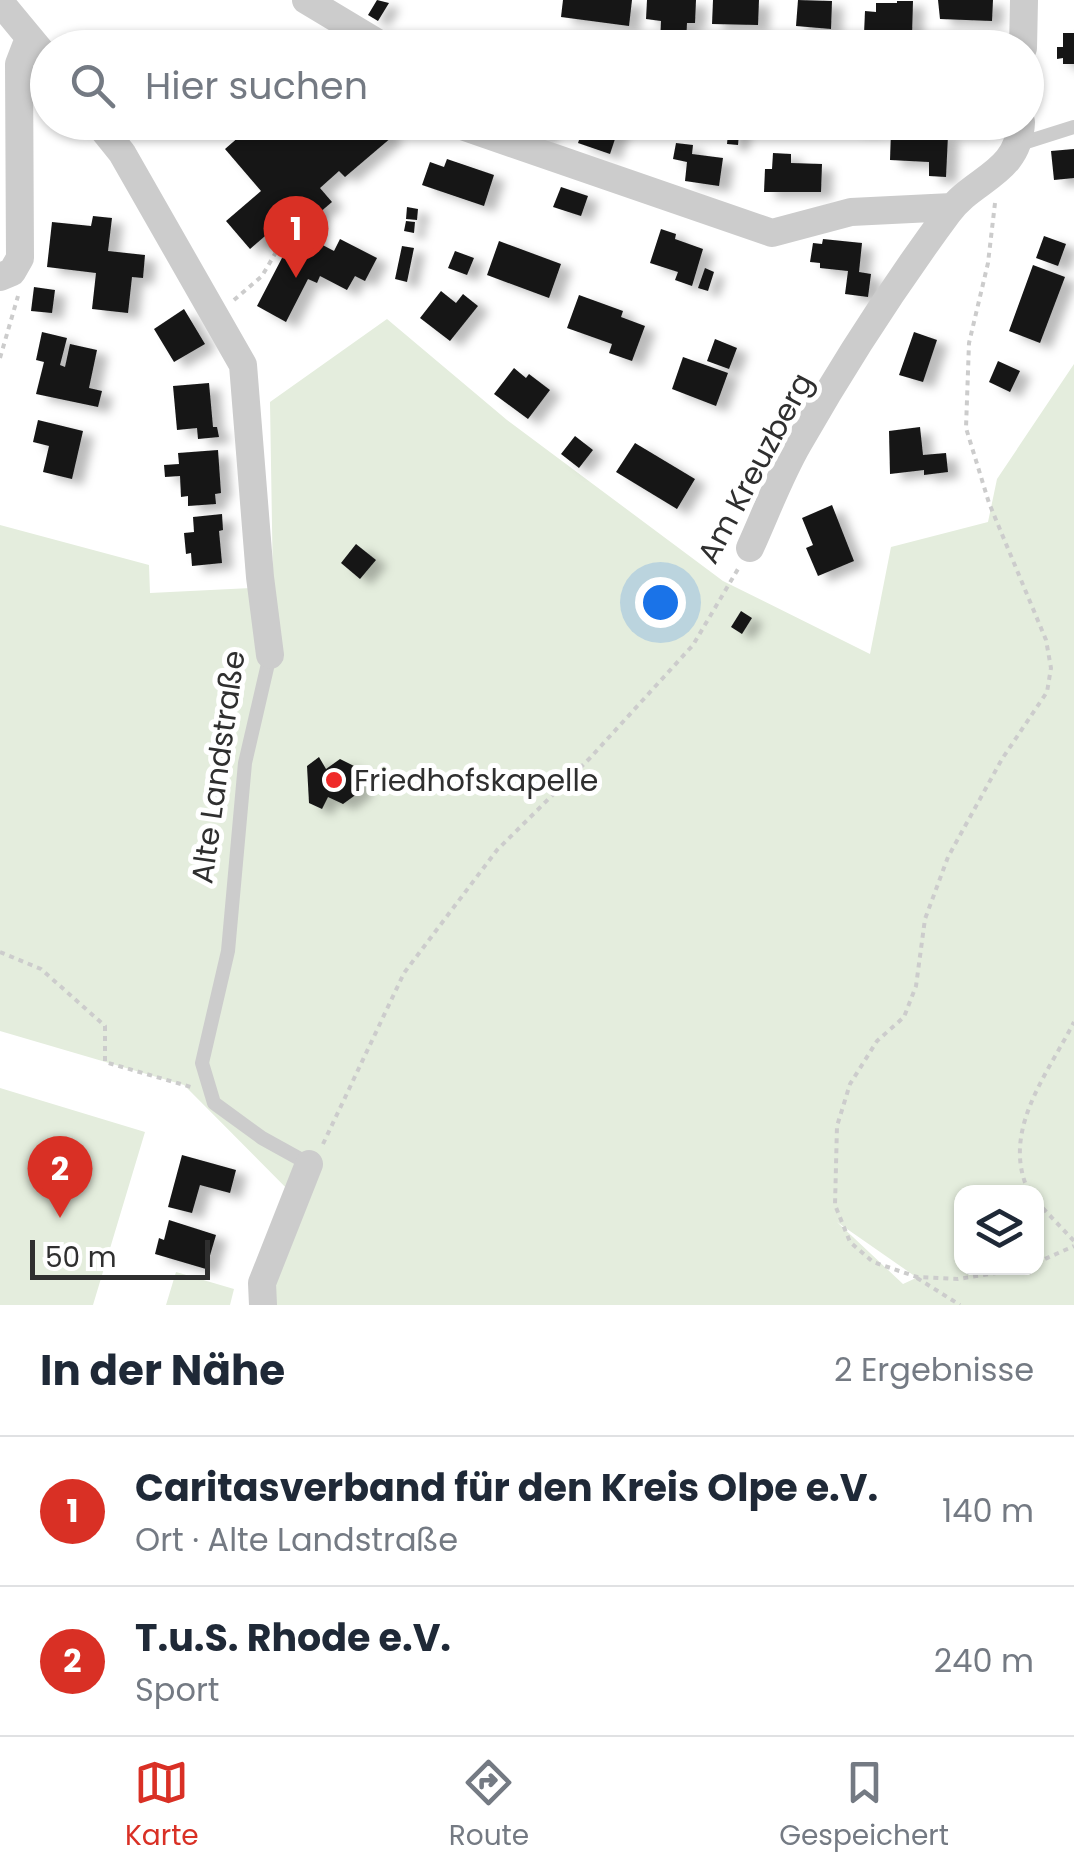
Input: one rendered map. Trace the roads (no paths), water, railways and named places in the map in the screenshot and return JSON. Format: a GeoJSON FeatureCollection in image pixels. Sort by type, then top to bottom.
{"type":"FeatureCollection","features":[{"type":"Feature","properties":{"kind":"street"},"geometry":{"type":"LineString","coordinates":[[306,0],[356,30]]}},
{"type":"Feature","properties":{"kind":"street"},"geometry":{"type":"LineString","coordinates":[[1023,30],[1024,0]]}},
{"type":"Feature","properties":{"kind":"street"},"geometry":{"type":"LineString","coordinates":[[0,2],[29,38],[19,64],[20,258],[6,275]]}},
{"type":"Feature","properties":{"kind":"street","name":"Alte Landstraße"},"geometry":{"type":"LineString","coordinates":[[112,140],[243,365],[270,655]]}},
{"type":"Feature","properties":{"kind":"street"},"geometry":{"type":"LineString","coordinates":[[503,140],[772,233],[850,212],[952,207]]}},
{"type":"Feature","properties":{"kind":"street","name":"Am Kreuzberg"},"geometry":{"type":"LineString","coordinates":[[750,548],[797,446],[914,259],[952,207],[998,171],[1017,140]]}},
{"type":"Feature","properties":{"kind":"street"},"geometry":{"type":"LineString","coordinates":[[263,1305],[262,1283],[309,1164]]}},
{"type":"Feature","properties":{"kind":"lane","name":"Am Kreuzberg"},"geometry":{"type":"LineString","coordinates":[[1044,130],[1074,127]]}},
{"type":"Feature","properties":{"kind":"lane","name":"Alte Landstraße"},"geometry":{"type":"LineString","coordinates":[[270,655],[244,764],[228,952],[202,1062],[214,1103],[309,1164]]}},
{"type":"Feature","properties":{"kind":"place","name":"Caritasverband für den Kreis Olpe e.V."},"geometry":{"type":"Point","coordinates":[296,278]}},
{"type":"Feature","properties":{"kind":"place","name":"Friedhofskapelle"},"geometry":{"type":"Point","coordinates":[334,780]}},
{"type":"Feature","properties":{"kind":"place","name":"T.u.S. Rhode e.V."},"geometry":{"type":"Point","coordinates":[60,1218]}}]}
